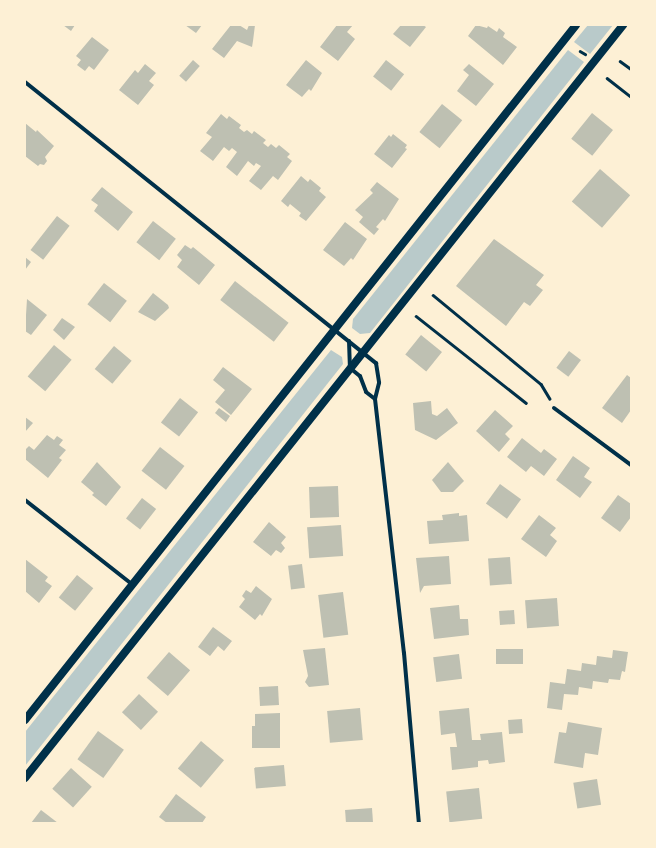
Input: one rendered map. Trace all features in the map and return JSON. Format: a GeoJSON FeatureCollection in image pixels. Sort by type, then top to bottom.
{"type":"FeatureCollection","features":[{"type":"Feature","properties":{"kind":"main road"},"geometry":{"type":"LineString","coordinates":[[25,720],[576,25]]}},
{"type":"Feature","properties":{"kind":"main road"},"geometry":{"type":"LineString","coordinates":[[25,778],[623,25]]}},
{"type":"Feature","properties":{"kind":"street"},"geometry":{"type":"LineString","coordinates":[[25,82],[376,363],[379,383],[375,399],[404,653],[419,823]]}},
{"type":"Feature","properties":{"kind":"street"},"geometry":{"type":"LineString","coordinates":[[350,341],[350,368],[360,376],[366,392],[375,399]]}},
{"type":"Feature","properties":{"kind":"street"},"geometry":{"type":"LineString","coordinates":[[554,408],[631,465]]}},
{"type":"Feature","properties":{"kind":"street"},"geometry":{"type":"LineString","coordinates":[[25,500],[133,585]]}},
{"type":"Feature","properties":{"kind":"path"},"geometry":{"type":"LineString","coordinates":[[620,61],[631,69]]}},
{"type":"Feature","properties":{"kind":"path"},"geometry":{"type":"LineString","coordinates":[[607,78],[631,97]]}},
{"type":"Feature","properties":{"kind":"path"},"geometry":{"type":"LineString","coordinates":[[433,295],[541,384],[554,408]]}},
{"type":"Feature","properties":{"kind":"path"},"geometry":{"type":"LineString","coordinates":[[416,316],[526,403]]}},
{"type":"Feature","properties":{"kind":"shaded area"},"geometry":{"type":"Polygon","coordinates":[[[588,25],[613,25],[590,54],[574,42],[588,25]]]}},
{"type":"Feature","properties":{"kind":"shaded area"},"geometry":{"type":"Polygon","coordinates":[[[568,50],[584,62],[370,333],[360,334],[352,328],[353,319],[568,50]]]}},
{"type":"Feature","properties":{"kind":"shaded area"},"geometry":{"type":"Polygon","coordinates":[[[331,350],[342,357],[343,364],[25,766],[25,732],[331,350]]]}},
{"type":"Feature","properties":{"kind":"building"},"geometry":{"type":"Polygon","coordinates":[[[63,25],[75,25],[71,31],[63,25]]]}},
{"type":"Feature","properties":{"kind":"building"},"geometry":{"type":"Polygon","coordinates":[[[185,25],[202,25],[196,33],[185,25]]]}},
{"type":"Feature","properties":{"kind":"building"},"geometry":{"type":"Polygon","coordinates":[[[231,25],[239,25],[247,30],[249,25],[255,25],[252,47],[237,41],[224,58],[212,49],[231,25]]]}},
{"type":"Feature","properties":{"kind":"building"},"geometry":{"type":"Polygon","coordinates":[[[337,25],[353,25],[347,32],[355,39],[338,61],[320,47],[337,25]]]}},
{"type":"Feature","properties":{"kind":"building"},"geometry":{"type":"Polygon","coordinates":[[[401,25],[423,25],[426,27],[410,47],[393,34],[401,25]]]}},
{"type":"Feature","properties":{"kind":"building"},"geometry":{"type":"Polygon","coordinates":[[[476,25],[487,28],[488,26],[497,32],[499,28],[505,33],[503,37],[517,47],[503,65],[468,36],[476,25]]]}},
{"type":"Feature","properties":{"kind":"building"},"geometry":{"type":"Polygon","coordinates":[[[92,37],[109,50],[94,70],[89,66],[85,71],[77,65],[81,60],[76,56],[92,37]]]}},
{"type":"Feature","properties":{"kind":"building"},"geometry":{"type":"Polygon","coordinates":[[[193,60],[200,66],[186,82],[179,76],[193,60]]]}},
{"type":"Feature","properties":{"kind":"building"},"geometry":{"type":"Polygon","coordinates":[[[306,60],[322,73],[311,91],[309,89],[302,97],[286,85],[306,60]]]}},
{"type":"Feature","properties":{"kind":"building"},"geometry":{"type":"Polygon","coordinates":[[[386,60],[404,74],[391,91],[373,77],[386,60]]]}},
{"type":"Feature","properties":{"kind":"building"},"geometry":{"type":"Polygon","coordinates":[[[145,64],[156,73],[149,81],[154,85],[138,105],[119,90],[135,70],[138,73],[145,64]]]}},
{"type":"Feature","properties":{"kind":"building"},"geometry":{"type":"Polygon","coordinates":[[[469,64],[494,84],[476,106],[457,91],[469,75],[463,70],[469,64]]]}},
{"type":"Feature","properties":{"kind":"building"},"geometry":{"type":"Polygon","coordinates":[[[442,104],[462,120],[440,148],[419,132],[442,104]]]}},
{"type":"Feature","properties":{"kind":"building"},"geometry":{"type":"Polygon","coordinates":[[[592,113],[613,130],[592,156],[571,139],[592,113]]]}},
{"type":"Feature","properties":{"kind":"building"},"geometry":{"type":"Polygon","coordinates":[[[221,114],[227,119],[229,116],[241,125],[239,128],[244,132],[247,130],[252,134],[254,131],[266,140],[263,143],[268,147],[271,144],[276,148],[279,145],[290,154],[287,157],[292,161],[278,180],[273,176],[261,190],[249,181],[261,166],[256,163],[254,166],[248,161],[237,176],[226,167],[237,152],[232,148],[229,151],[224,147],[213,161],[200,151],[212,137],[206,133],[221,114]]]}},
{"type":"Feature","properties":{"kind":"building"},"geometry":{"type":"Polygon","coordinates":[[[25,123],[36,132],[37,130],[54,146],[45,157],[47,161],[44,165],[40,164],[38,166],[25,156],[25,123]]]}},
{"type":"Feature","properties":{"kind":"building"},"geometry":{"type":"Polygon","coordinates":[[[393,134],[407,145],[405,148],[407,149],[392,168],[374,154],[389,135],[391,137],[393,134]]]}},
{"type":"Feature","properties":{"kind":"building"},"geometry":{"type":"Polygon","coordinates":[[[600,169],[630,195],[602,228],[572,201],[600,169]]]}},
{"type":"Feature","properties":{"kind":"building"},"geometry":{"type":"Polygon","coordinates":[[[301,176],[308,182],[310,179],[321,188],[319,191],[326,197],[306,221],[299,216],[301,213],[290,204],[288,207],[281,201],[301,176]]]}},
{"type":"Feature","properties":{"kind":"building"},"geometry":{"type":"Polygon","coordinates":[[[377,182],[399,199],[385,221],[383,219],[376,227],[379,229],[374,235],[359,222],[363,217],[355,210],[373,193],[370,190],[377,182]]]}},
{"type":"Feature","properties":{"kind":"building"},"geometry":{"type":"Polygon","coordinates":[[[102,187],[133,212],[118,231],[94,211],[98,205],[91,200],[102,187]]]}},
{"type":"Feature","properties":{"kind":"building"},"geometry":{"type":"Polygon","coordinates":[[[57,216],[70,226],[43,260],[31,250],[57,216]]]}},
{"type":"Feature","properties":{"kind":"building"},"geometry":{"type":"Polygon","coordinates":[[[153,221],[176,239],[159,260],[136,242],[153,221]]]}},
{"type":"Feature","properties":{"kind":"building"},"geometry":{"type":"Polygon","coordinates":[[[345,222],[367,239],[353,260],[351,258],[344,266],[323,250],[345,222]]]}},
{"type":"Feature","properties":{"kind":"building"},"geometry":{"type":"Polygon","coordinates":[[[494,239],[544,275],[536,285],[543,290],[530,306],[524,302],[506,326],[456,286],[494,239]]]}},
{"type":"Feature","properties":{"kind":"building"},"geometry":{"type":"Polygon","coordinates":[[[185,245],[191,249],[193,247],[215,265],[199,285],[177,267],[182,260],[177,255],[185,245]]]}},
{"type":"Feature","properties":{"kind":"building"},"geometry":{"type":"Polygon","coordinates":[[[25,257],[31,262],[25,270],[25,257]]]}},
{"type":"Feature","properties":{"kind":"building"},"geometry":{"type":"Polygon","coordinates":[[[235,281],[289,323],[274,342],[220,300],[235,281]]]}},
{"type":"Feature","properties":{"kind":"building"},"geometry":{"type":"Polygon","coordinates":[[[104,283],[127,301],[110,322],[87,304],[104,283]]]}},
{"type":"Feature","properties":{"kind":"building"},"geometry":{"type":"Polygon","coordinates":[[[153,293],[168,305],[169,308],[155,321],[138,312],[153,293]]]}},
{"type":"Feature","properties":{"kind":"building"},"geometry":{"type":"Polygon","coordinates":[[[27,299],[47,315],[31,335],[25,331],[27,299]]]}},
{"type":"Feature","properties":{"kind":"building"},"geometry":{"type":"Polygon","coordinates":[[[62,318],[75,327],[64,340],[53,330],[62,318]]]}},
{"type":"Feature","properties":{"kind":"building"},"geometry":{"type":"Polygon","coordinates":[[[421,335],[442,352],[426,371],[405,354],[421,335]]]}},
{"type":"Feature","properties":{"kind":"building"},"geometry":{"type":"Polygon","coordinates":[[[54,345],[72,360],[45,391],[28,376],[54,345]]]}},
{"type":"Feature","properties":{"kind":"building"},"geometry":{"type":"Polygon","coordinates":[[[114,346],[132,361],[112,384],[95,369],[114,346]]]}},
{"type":"Feature","properties":{"kind":"building"},"geometry":{"type":"Polygon","coordinates":[[[569,351],[581,360],[568,377],[556,368],[569,351]]]}},
{"type":"Feature","properties":{"kind":"building"},"geometry":{"type":"Polygon","coordinates":[[[223,367],[252,389],[231,415],[215,402],[225,390],[213,380],[223,367]]]}},
{"type":"Feature","properties":{"kind":"building"},"geometry":{"type":"Polygon","coordinates":[[[627,375],[631,378],[631,410],[622,423],[602,408],[627,375]]]}},
{"type":"Feature","properties":{"kind":"building"},"geometry":{"type":"Polygon","coordinates":[[[180,398],[198,412],[179,437],[161,422],[180,398]]]}},
{"type":"Feature","properties":{"kind":"building"},"geometry":{"type":"Polygon","coordinates":[[[431,401],[432,414],[437,416],[447,408],[458,423],[436,440],[415,430],[413,403],[431,401]]]}},
{"type":"Feature","properties":{"kind":"building"},"geometry":{"type":"Polygon","coordinates":[[[219,408],[230,416],[226,422],[215,413],[219,408]]]}},
{"type":"Feature","properties":{"kind":"building"},"geometry":{"type":"Polygon","coordinates":[[[495,410],[513,426],[505,434],[510,439],[499,452],[476,431],[495,410]]]}},
{"type":"Feature","properties":{"kind":"building"},"geometry":{"type":"Polygon","coordinates":[[[25,417],[33,423],[25,432],[25,417]]]}},
{"type":"Feature","properties":{"kind":"building"},"geometry":{"type":"Polygon","coordinates":[[[47,435],[54,440],[57,436],[63,440],[59,445],[66,450],[59,458],[62,460],[48,478],[25,459],[25,450],[29,446],[34,450],[47,435]]]}},
{"type":"Feature","properties":{"kind":"building"},"geometry":{"type":"Polygon","coordinates":[[[522,438],[541,453],[544,449],[557,459],[544,476],[531,466],[526,472],[507,457],[522,438]]]}},
{"type":"Feature","properties":{"kind":"building"},"geometry":{"type":"Polygon","coordinates":[[[160,447],[184,466],[166,490],[142,471],[160,447]]]}},
{"type":"Feature","properties":{"kind":"building"},"geometry":{"type":"Polygon","coordinates":[[[573,456],[590,468],[584,477],[592,482],[580,498],[556,480],[573,456]]]}},
{"type":"Feature","properties":{"kind":"building"},"geometry":{"type":"Polygon","coordinates":[[[97,462],[121,487],[106,506],[92,495],[94,493],[81,482],[97,462]]]}},
{"type":"Feature","properties":{"kind":"building"},"geometry":{"type":"Polygon","coordinates":[[[448,462],[464,481],[453,492],[441,492],[432,480],[448,462]]]}},
{"type":"Feature","properties":{"kind":"building"},"geometry":{"type":"Polygon","coordinates":[[[500,484],[521,499],[507,519],[486,503],[500,484]]]}},
{"type":"Feature","properties":{"kind":"building"},"geometry":{"type":"Polygon","coordinates":[[[338,486],[339,517],[310,518],[309,487],[338,486]]]}},
{"type":"Feature","properties":{"kind":"building"},"geometry":{"type":"Polygon","coordinates":[[[618,495],[631,504],[631,517],[620,532],[601,518],[618,495]]]}},
{"type":"Feature","properties":{"kind":"building"},"geometry":{"type":"Polygon","coordinates":[[[142,498],[156,509],[140,530],[126,518],[142,498]]]}},
{"type":"Feature","properties":{"kind":"building"},"geometry":{"type":"Polygon","coordinates":[[[459,513],[459,516],[467,515],[469,541],[429,544],[427,521],[443,520],[442,515],[459,513]]]}},
{"type":"Feature","properties":{"kind":"building"},"geometry":{"type":"Polygon","coordinates":[[[539,515],[556,528],[550,535],[557,541],[546,557],[521,539],[539,515]]]}},
{"type":"Feature","properties":{"kind":"building"},"geometry":{"type":"Polygon","coordinates":[[[269,522],[286,537],[281,543],[285,548],[281,553],[276,550],[271,556],[253,542],[269,522]]]}},
{"type":"Feature","properties":{"kind":"building"},"geometry":{"type":"Polygon","coordinates":[[[341,525],[343,556],[309,558],[307,527],[341,525]]]}},
{"type":"Feature","properties":{"kind":"building"},"geometry":{"type":"Polygon","coordinates":[[[449,556],[451,584],[424,586],[420,593],[416,558],[449,556]]]}},
{"type":"Feature","properties":{"kind":"building"},"geometry":{"type":"Polygon","coordinates":[[[510,557],[512,584],[490,585],[488,559],[510,557]]]}},
{"type":"Feature","properties":{"kind":"building"},"geometry":{"type":"Polygon","coordinates":[[[25,559],[48,577],[45,581],[52,586],[39,603],[25,591],[25,559]]]}},
{"type":"Feature","properties":{"kind":"building"},"geometry":{"type":"Polygon","coordinates":[[[302,564],[305,588],[291,590],[288,566],[302,564]]]}},
{"type":"Feature","properties":{"kind":"building"},"geometry":{"type":"Polygon","coordinates":[[[77,575],[93,588],[75,611],[59,598],[77,575]]]}},
{"type":"Feature","properties":{"kind":"building"},"geometry":{"type":"Polygon","coordinates":[[[256,586],[272,599],[262,616],[260,614],[255,620],[239,607],[245,599],[242,596],[246,590],[251,593],[256,586]]]}},
{"type":"Feature","properties":{"kind":"building"},"geometry":{"type":"Polygon","coordinates":[[[343,592],[348,635],[323,638],[318,595],[343,592]]]}},
{"type":"Feature","properties":{"kind":"building"},"geometry":{"type":"Polygon","coordinates":[[[557,598],[559,626],[527,628],[525,600],[557,598]]]}},
{"type":"Feature","properties":{"kind":"building"},"geometry":{"type":"Polygon","coordinates":[[[459,605],[460,619],[468,619],[469,635],[434,639],[430,608],[459,605]]]}},
{"type":"Feature","properties":{"kind":"building"},"geometry":{"type":"Polygon","coordinates":[[[514,610],[515,624],[500,625],[499,611],[514,610]]]}},
{"type":"Feature","properties":{"kind":"building"},"geometry":{"type":"Polygon","coordinates":[[[213,627],[232,641],[224,651],[218,646],[210,656],[198,647],[213,627]]]}},
{"type":"Feature","properties":{"kind":"building"},"geometry":{"type":"Polygon","coordinates":[[[325,648],[329,685],[309,687],[305,682],[308,676],[303,650],[325,648]]]}},
{"type":"Feature","properties":{"kind":"building"},"geometry":{"type":"Polygon","coordinates":[[[496,649],[523,649],[523,664],[496,664],[496,649]]]}},
{"type":"Feature","properties":{"kind":"building"},"geometry":{"type":"Polygon","coordinates":[[[613,650],[628,652],[625,672],[622,671],[620,680],[609,679],[608,683],[593,681],[592,689],[579,687],[578,695],[564,694],[562,710],[547,708],[550,682],[565,684],[567,669],[581,671],[582,663],[596,665],[597,656],[612,658],[613,650]]]}},
{"type":"Feature","properties":{"kind":"building"},"geometry":{"type":"Polygon","coordinates":[[[169,652],[190,670],[168,696],[147,678],[169,652]]]}},
{"type":"Feature","properties":{"kind":"building"},"geometry":{"type":"Polygon","coordinates":[[[459,654],[462,679],[436,682],[433,657],[459,654]]]}},
{"type":"Feature","properties":{"kind":"building"},"geometry":{"type":"Polygon","coordinates":[[[278,686],[279,705],[260,706],[259,687],[278,686]]]}},
{"type":"Feature","properties":{"kind":"building"},"geometry":{"type":"Polygon","coordinates":[[[139,694],[158,712],[141,730],[122,712],[139,694]]]}},
{"type":"Feature","properties":{"kind":"building"},"geometry":{"type":"Polygon","coordinates":[[[360,708],[363,740],[330,743],[327,711],[360,708]]]}},
{"type":"Feature","properties":{"kind":"building"},"geometry":{"type":"Polygon","coordinates":[[[469,708],[472,740],[481,740],[480,734],[502,732],[505,762],[489,764],[488,760],[478,761],[478,767],[452,770],[450,747],[457,747],[455,733],[441,735],[439,711],[469,708]]]}},
{"type":"Feature","properties":{"kind":"building"},"geometry":{"type":"Polygon","coordinates":[[[280,713],[280,748],[252,748],[252,726],[255,726],[255,714],[280,713]]]}},
{"type":"Feature","properties":{"kind":"building"},"geometry":{"type":"Polygon","coordinates":[[[522,719],[523,733],[509,734],[508,720],[522,719]]]}},
{"type":"Feature","properties":{"kind":"building"},"geometry":{"type":"Polygon","coordinates":[[[568,722],[602,728],[598,755],[585,753],[583,768],[554,763],[559,732],[566,733],[568,722]]]}},
{"type":"Feature","properties":{"kind":"building"},"geometry":{"type":"Polygon","coordinates":[[[98,731],[124,750],[103,778],[77,759],[98,731]]]}},
{"type":"Feature","properties":{"kind":"building"},"geometry":{"type":"Polygon","coordinates":[[[201,741],[224,760],[201,788],[178,769],[201,741]]]}},
{"type":"Feature","properties":{"kind":"building"},"geometry":{"type":"Polygon","coordinates":[[[284,765],[286,786],[256,789],[254,768],[284,765]]]}},
{"type":"Feature","properties":{"kind":"building"},"geometry":{"type":"Polygon","coordinates":[[[71,768],[92,787],[73,808],[52,789],[71,768]]]}},
{"type":"Feature","properties":{"kind":"building"},"geometry":{"type":"Polygon","coordinates":[[[597,779],[601,805],[577,808],[573,783],[597,779]]]}},
{"type":"Feature","properties":{"kind":"building"},"geometry":{"type":"Polygon","coordinates":[[[479,788],[482,819],[449,822],[446,791],[479,788]]]}},
{"type":"Feature","properties":{"kind":"building"},"geometry":{"type":"Polygon","coordinates":[[[176,794],[206,817],[202,823],[167,823],[159,817],[176,794]]]}},
{"type":"Feature","properties":{"kind":"building"},"geometry":{"type":"Polygon","coordinates":[[[372,808],[373,823],[346,823],[345,810],[372,808]]]}},
{"type":"Feature","properties":{"kind":"building"},"geometry":{"type":"Polygon","coordinates":[[[41,810],[58,823],[31,823],[41,810]]]}}]}
